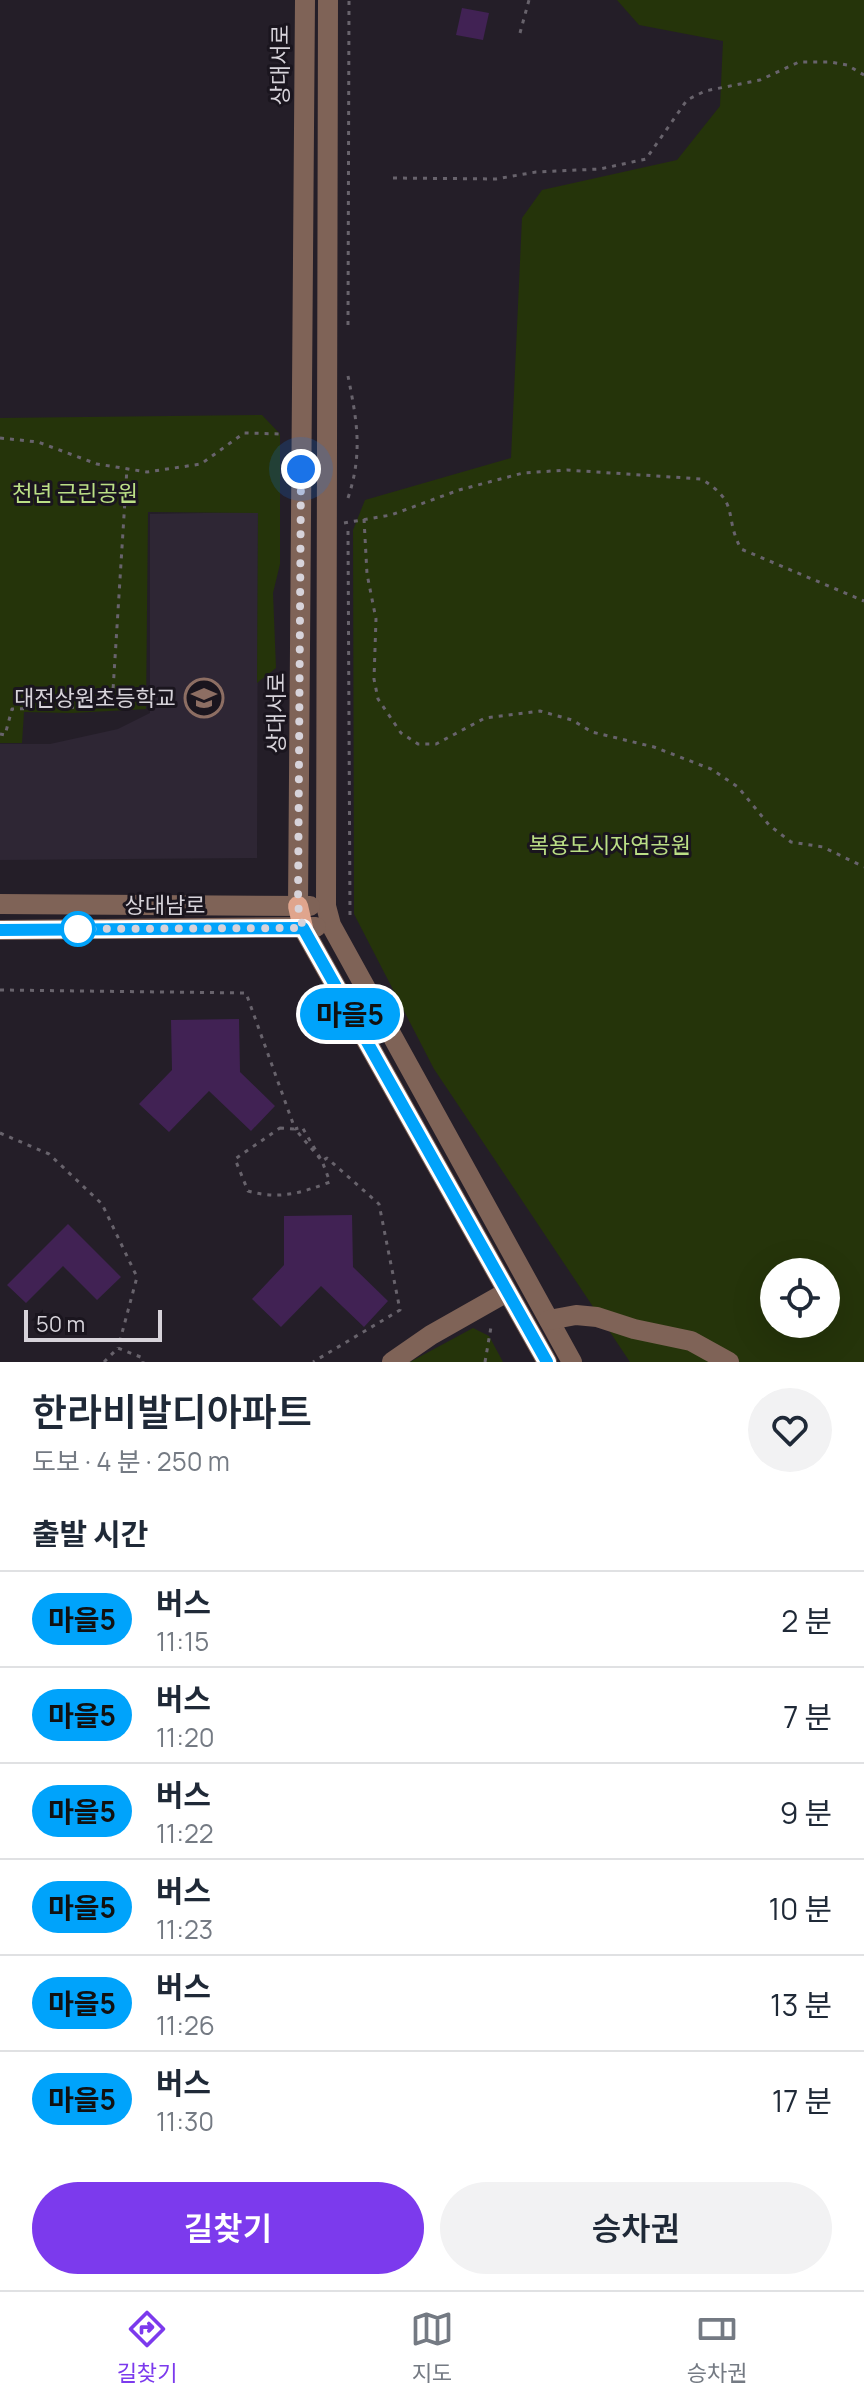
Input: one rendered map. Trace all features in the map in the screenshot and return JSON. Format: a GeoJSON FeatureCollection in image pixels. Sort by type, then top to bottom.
{"type":"FeatureCollection","features":[{"type":"Feature","properties":{"kind":"main road","name":"상대서로"},"geometry":{"type":"LineString","coordinates":[[298,906],[303,928]]}},
{"type":"Feature","properties":{"kind":"street","name":"상대서로"},"geometry":{"type":"LineString","coordinates":[[298,906],[305,0]]}},
{"type":"Feature","properties":{"kind":"street"},"geometry":{"type":"LineString","coordinates":[[328,0],[328,916],[572,1362]]}},
{"type":"Feature","properties":{"kind":"street","name":"상대남로"},"geometry":{"type":"LineString","coordinates":[[0,904],[298,906],[328,916]]}},
{"type":"Feature","properties":{"kind":"street","name":"상대남로"},"geometry":{"type":"LineString","coordinates":[[0,930],[303,928],[328,916]]}},
{"type":"Feature","properties":{"kind":"street","name":"상대서로"},"geometry":{"type":"LineString","coordinates":[[303,928],[547,1362]]}},
{"type":"Feature","properties":{"kind":"street"},"geometry":{"type":"LineString","coordinates":[[392,1362],[431,1335],[507,1292]]}},
{"type":"Feature","properties":{"kind":"street"},"geometry":{"type":"LineString","coordinates":[[549,1320],[576,1315],[597,1317],[634,1329],[691,1341],[729,1362]]}},
{"type":"Feature","properties":{"kind":"path"},"geometry":{"type":"LineString","coordinates":[[348,330],[349,0]]}},
{"type":"Feature","properties":{"kind":"path"},"geometry":{"type":"LineString","coordinates":[[520,33],[529,0]]}},
{"type":"Feature","properties":{"kind":"path"},"geometry":{"type":"LineString","coordinates":[[393,178],[496,179],[536,172],[600,169],[628,164],[646,159],[687,100],[705,91],[760,80],[799,62],[847,65],[864,75]]}},
{"type":"Feature","properties":{"kind":"path"},"geometry":{"type":"LineString","coordinates":[[348,377],[357,414],[357,472],[348,499],[348,510]]}},
{"type":"Feature","properties":{"kind":"path"},"geometry":{"type":"LineString","coordinates":[[0,438],[38,442],[97,464],[147,472],[201,464],[244,433],[295,434]]}},
{"type":"Feature","properties":{"kind":"path"},"geometry":{"type":"LineString","coordinates":[[0,734],[5,735],[12,709],[112,706],[127,468]]}},
{"type":"Feature","properties":{"kind":"path"},"geometry":{"type":"LineString","coordinates":[[864,601],[741,549],[732,532],[730,507],[720,490],[701,479],[567,470],[523,473],[459,490],[391,515],[364,519],[367,574],[376,619],[374,679],[378,699],[401,733],[418,744],[436,744],[485,718],[540,711],[572,720],[592,732],[654,747],[711,769],[738,787],[769,825],[791,842],[823,847],[864,867]]}},
{"type":"Feature","properties":{"kind":"path"},"geometry":{"type":"LineString","coordinates":[[348,531],[349,915],[353,925]]}},
{"type":"Feature","properties":{"kind":"path"},"geometry":{"type":"LineString","coordinates":[[0,990],[246,993],[295,1129]]}},
{"type":"Feature","properties":{"kind":"path"},"geometry":{"type":"LineString","coordinates":[[302,1127],[330,1182],[302,1192],[268,1197],[248,1191],[235,1159],[280,1128],[295,1129],[302,1127]]}},
{"type":"Feature","properties":{"kind":"path"},"geometry":{"type":"LineString","coordinates":[[0,1133],[49,1154],[102,1204],[137,1277],[118,1348],[104,1362]]}},
{"type":"Feature","properties":{"kind":"path"},"geometry":{"type":"LineString","coordinates":[[313,1362],[400,1310],[379,1204],[327,1158],[322,1161]]}},
{"type":"Feature","properties":{"kind":"path"},"geometry":{"type":"LineString","coordinates":[[485,1362],[491,1327]]}},
{"type":"Feature","properties":{"kind":"path"},"geometry":{"type":"LineString","coordinates":[[118,1348],[143,1358],[143,1362]]}},
{"type":"Feature","properties":{"kind":"shaded area","name":"대전상원초등학교"},"geometry":{"type":"Polygon","coordinates":[[[258,512],[257,858],[0,860],[0,744],[50,744],[118,729],[150,713],[150,514],[258,512]]]}},
{"type":"Feature","properties":{"kind":"green space","name":"복용도시자연공원"},"geometry":{"type":"Polygon","coordinates":[[[617,0],[864,0],[864,1362],[630,1362],[434,1069],[354,914],[353,530],[365,500],[511,458],[522,218],[542,190],[677,160],[720,106],[723,41],[639,25],[617,0]]]}},
{"type":"Feature","properties":{"kind":"green space","name":"천년 근린공원"},"geometry":{"type":"Polygon","coordinates":[[[262,415],[280,434],[280,564],[273,593],[276,668],[257,683],[258,513],[148,512],[146,709],[24,712],[22,743],[0,743],[0,418],[262,415]]]}},
{"type":"Feature","properties":{"kind":"green space"},"geometry":{"type":"Polygon","coordinates":[[[473,1328],[489,1336],[503,1362],[410,1362],[473,1328]]]}},
{"type":"Feature","properties":{"kind":"building"},"geometry":{"type":"Polygon","coordinates":[[[462,8],[489,13],[483,40],[456,35],[462,8]]]}},
{"type":"Feature","properties":{"kind":"building"},"geometry":{"type":"Polygon","coordinates":[[[239,1019],[240,1072],[275,1106],[251,1131],[209,1091],[169,1132],[139,1104],[172,1070],[171,1020],[239,1019]]]}},
{"type":"Feature","properties":{"kind":"building"},"geometry":{"type":"Polygon","coordinates":[[[352,1215],[353,1267],[388,1301],[364,1327],[321,1286],[281,1327],[252,1299],[284,1265],[284,1216],[352,1215]]]}},
{"type":"Feature","properties":{"kind":"building"},"geometry":{"type":"Polygon","coordinates":[[[68,1224],[121,1277],[97,1300],[63,1266],[26,1303],[7,1285],[68,1224]]]}},
{"type":"Feature","properties":{"kind":"bus line","name":"마을5"},"geometry":{"type":"LineString","coordinates":[[0,930],[303,928],[547,1362]]}},
{"type":"Feature","properties":{"kind":"place","name":"대전상원초등학교"},"geometry":{"type":"Point","coordinates":[204,698]}},
{"type":"Feature","properties":{"kind":"route"},"geometry":{"type":"LineString","coordinates":[[78,929],[303,928],[298,906],[301,469]]}}]}
